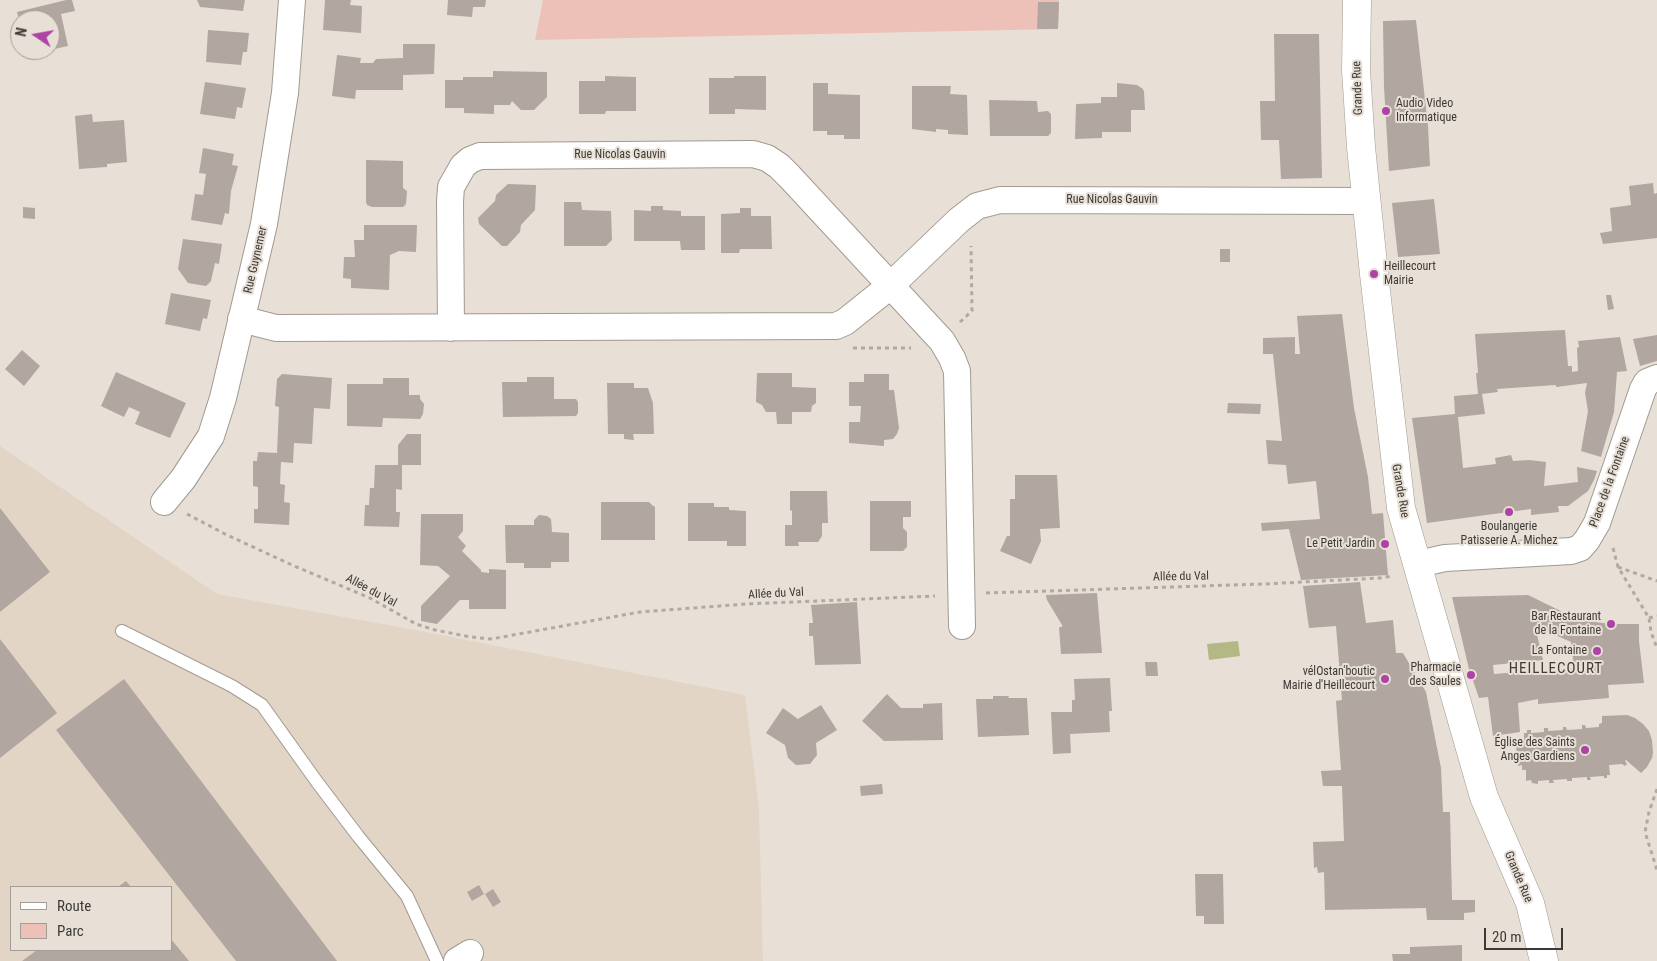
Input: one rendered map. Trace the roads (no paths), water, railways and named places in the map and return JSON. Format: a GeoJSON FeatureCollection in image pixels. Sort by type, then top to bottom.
{"type":"FeatureCollection","features":[{"type":"Feature","properties":{"kind":"street","name":"Rue Guynemer"},"geometry":{"type":"LineString","coordinates":[[164,502],[183,480],[211,436],[223,398],[264,224],[285,93],[292,0]]}},
{"type":"Feature","properties":{"kind":"street","name":"Grande Rue"},"geometry":{"type":"LineString","coordinates":[[1358,0],[1356,70],[1361,146],[1379,324],[1401,508],[1484,797],[1530,903],[1544,961]]}},
{"type":"Feature","properties":{"kind":"street","name":"Rue Nicolas Gauvin"},"geometry":{"type":"LineString","coordinates":[[451,328],[451,187],[463,166],[470,160],[480,156],[753,154],[767,158],[790,177],[942,341],[952,358],[957,371],[962,626]]}},
{"type":"Feature","properties":{"kind":"street","name":"Rue Nicolas Gauvin"},"geometry":{"type":"LineString","coordinates":[[242,319],[276,328],[836,326],[845,322],[890,286],[959,220],[977,206],[1000,200],[1366,201]]}},
{"type":"Feature","properties":{"kind":"street","name":"Place de la Fontaine"},"geometry":{"type":"LineString","coordinates":[[1418,564],[1445,558],[1571,551],[1580,548],[1597,523],[1643,389],[1647,382],[1657,378]]}},
{"type":"Feature","properties":{"kind":"lane"},"geometry":{"type":"LineString","coordinates":[[122,631],[232,686],[262,705],[317,782],[406,896],[437,961]]}},
{"type":"Feature","properties":{"kind":"place","name":"Audio Video Informatique"},"geometry":{"type":"Point","coordinates":[1386,111]}},
{"type":"Feature","properties":{"kind":"place","name":"Heillecourt Mairie"},"geometry":{"type":"Point","coordinates":[1374,274]}},
{"type":"Feature","properties":{"kind":"place","name":"Boulangerie Patisserie A. Michez"},"geometry":{"type":"Point","coordinates":[1509,512]}},
{"type":"Feature","properties":{"kind":"place","name":"Le Petit Jardin"},"geometry":{"type":"Point","coordinates":[1385,544]}},
{"type":"Feature","properties":{"kind":"place","name":"Bar Restaurant de la Fontaine"},"geometry":{"type":"Point","coordinates":[1611,624]}},
{"type":"Feature","properties":{"kind":"place","name":"La Fontaine"},"geometry":{"type":"Point","coordinates":[1597,651]}},
{"type":"Feature","properties":{"kind":"place","name":"Pharmacie des Saules"},"geometry":{"type":"Point","coordinates":[1471,675]}},
{"type":"Feature","properties":{"kind":"place","name":"vélOstan'boutic Mairie d'Heillecourt"},"geometry":{"type":"Point","coordinates":[1385,679]}},
{"type":"Feature","properties":{"kind":"place","name":"Église des Saints Anges Gardiens"},"geometry":{"type":"Point","coordinates":[1585,750]}},
{"type":"Feature","properties":{"kind":"district","name":"HEILLECOURT"},"geometry":{"type":"Point","coordinates":[1556,669]}}]}
